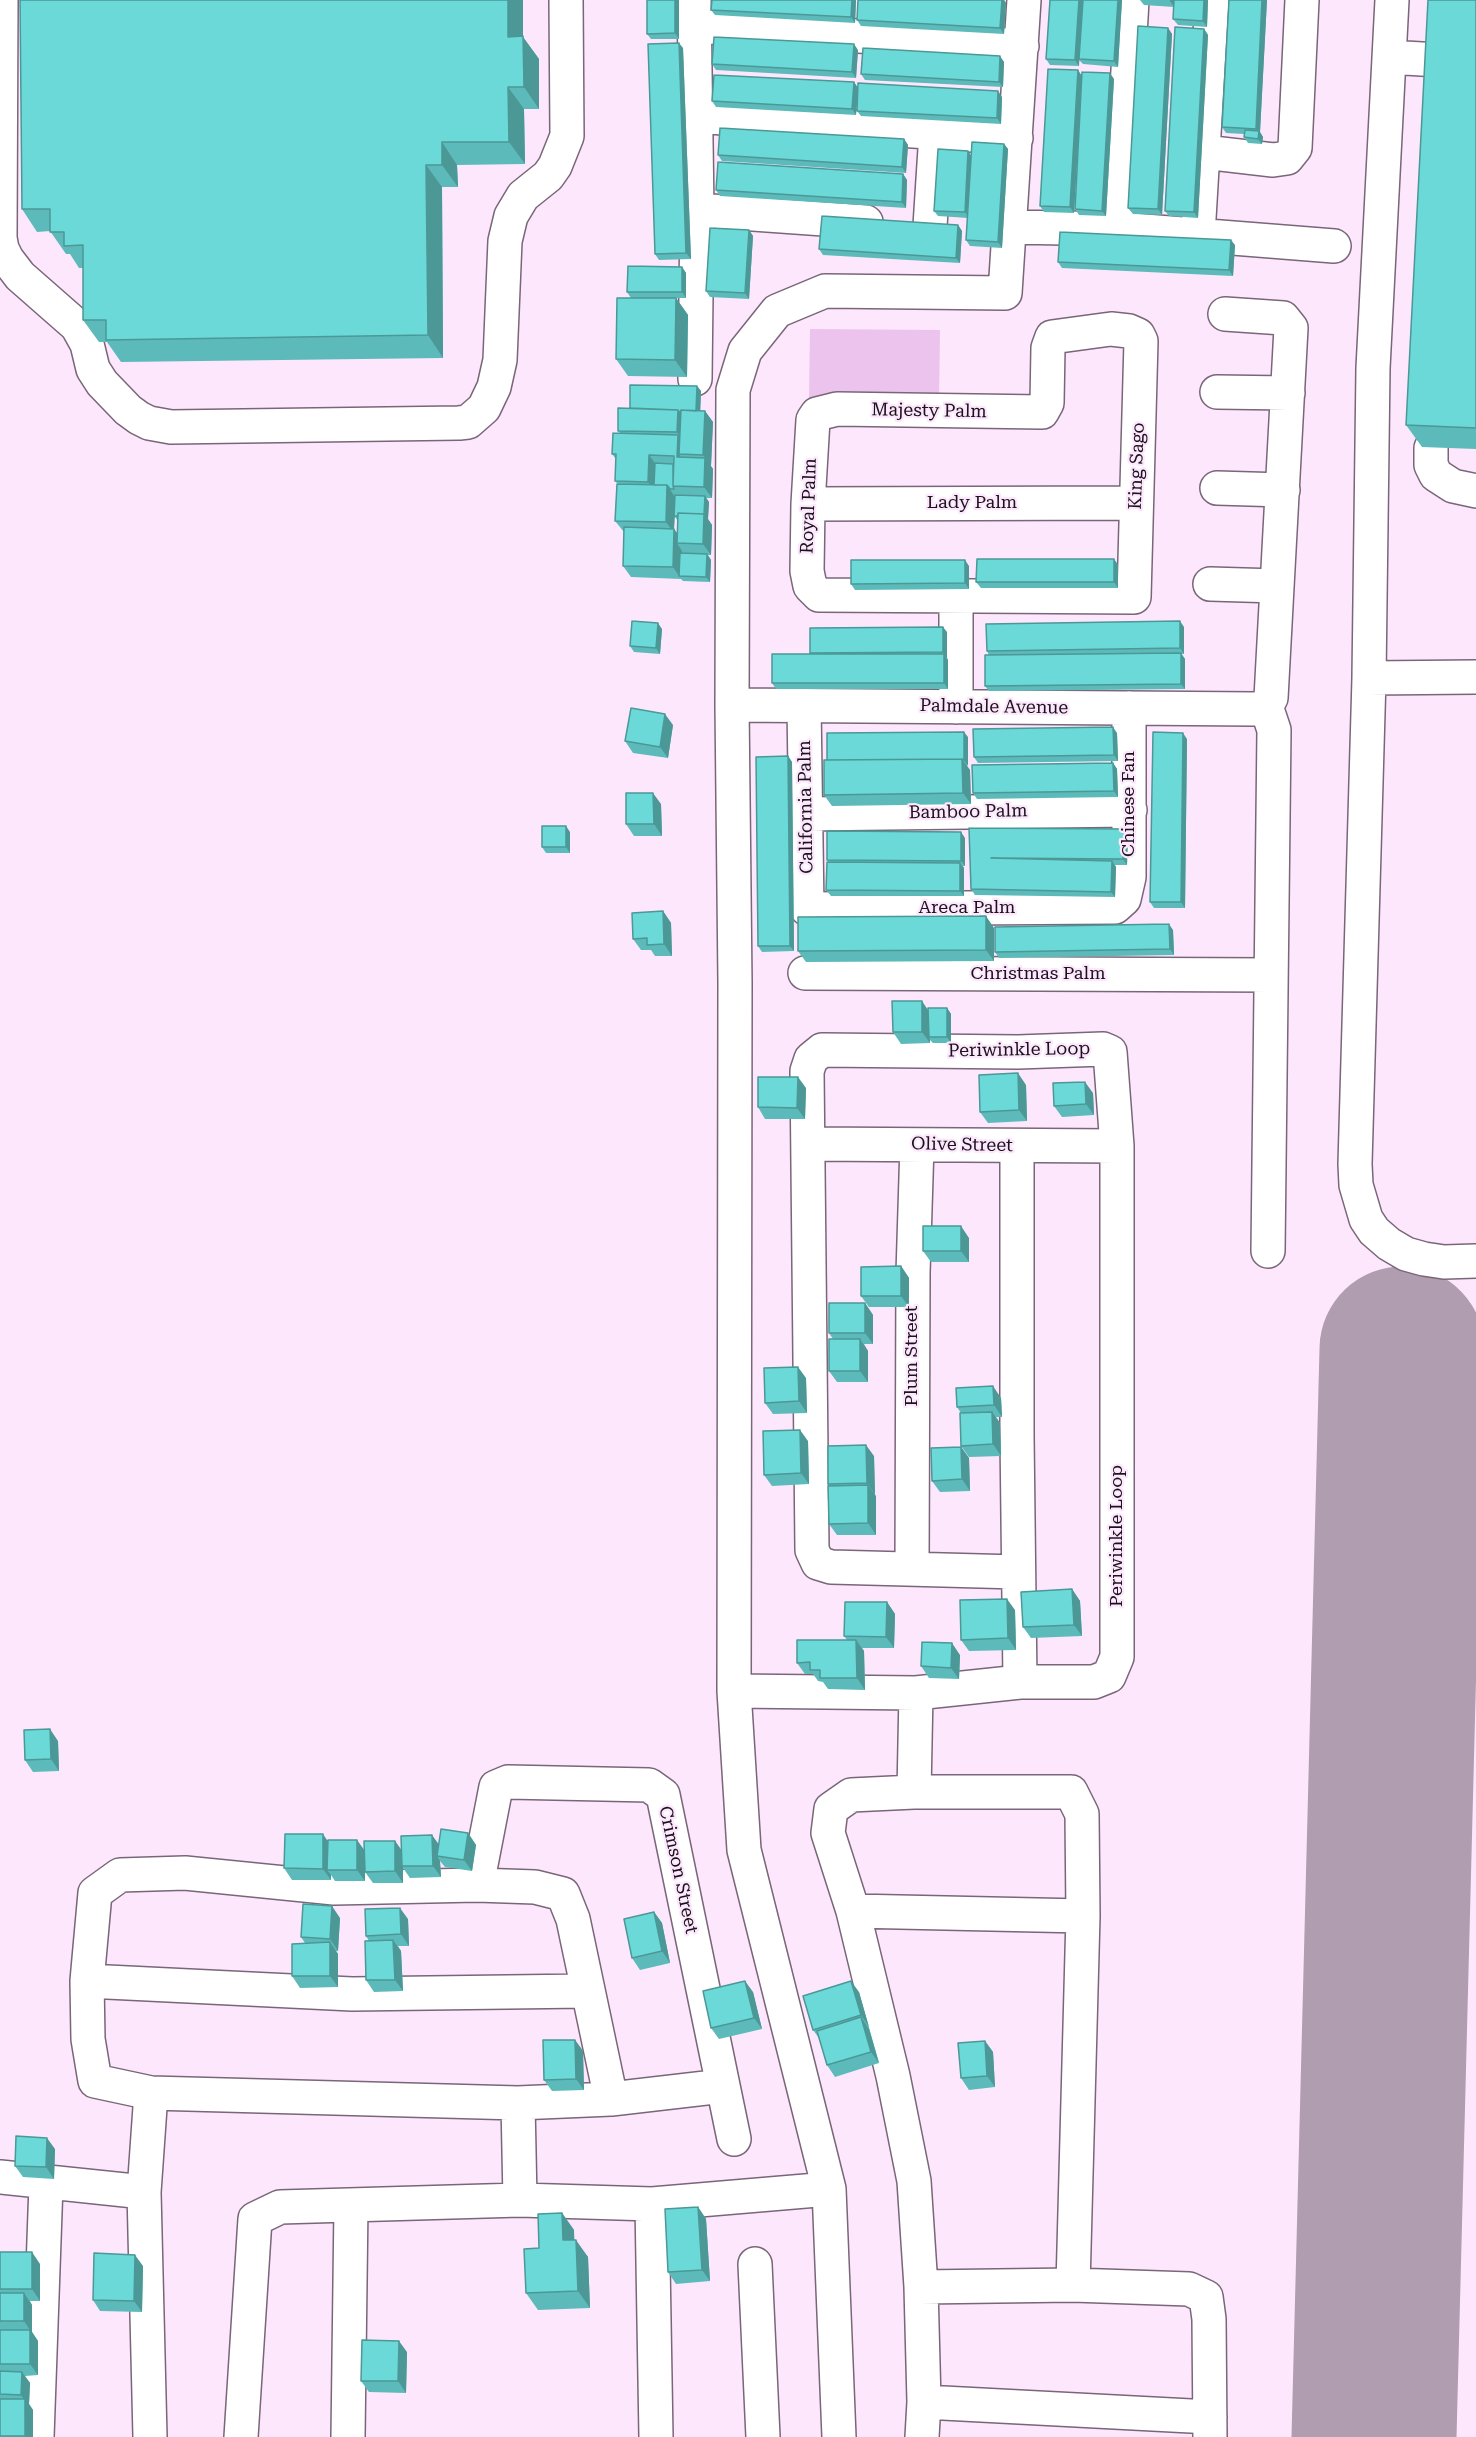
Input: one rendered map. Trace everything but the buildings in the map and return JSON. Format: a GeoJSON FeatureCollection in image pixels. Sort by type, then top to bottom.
{"type":"FeatureCollection","features":[{"type":"Feature","properties":{"kind":"street"},"geometry":{"type":"LineString","coordinates":[[2,0],[0,238],[2,249],[20,276],[77,326],[87,344],[93,369],[102,383],[139,418],[171,428],[459,423],[468,422],[484,408],[494,387],[500,360],[505,241],[511,216],[524,196],[548,176],[555,166],[567,136],[566,0]]}},
{"type":"Feature","properties":{"kind":"street"},"geometry":{"type":"LineString","coordinates":[[839,2437],[829,2189],[744,1850],[734,1691],[733,390],[746,351],[777,311],[825,291],[1005,293],[1024,0]]}},
{"type":"Feature","properties":{"kind":"street"},"geometry":{"type":"LineString","coordinates":[[1119,229],[1132,0]]}},
{"type":"Feature","properties":{"kind":"street"},"geometry":{"type":"LineString","coordinates":[[1198,235],[1212,0]]}},
{"type":"Feature","properties":{"kind":"street"},"geometry":{"type":"LineString","coordinates":[[1204,152],[1273,160],[1287,158],[1295,148],[1302,0]]}},
{"type":"Feature","properties":{"kind":"street"},"geometry":{"type":"LineString","coordinates":[[1392,0],[1373,368],[1369,678],[1356,1185],[1366,1219],[1374,1231],[1389,1244],[1406,1254],[1424,1259],[1444,1262],[1476,1261]]}},
{"type":"Feature","properties":{"kind":"street"},"geometry":{"type":"LineString","coordinates":[[695,379],[697,210],[694,13],[1022,46]]}},
{"type":"Feature","properties":{"kind":"street"},"geometry":{"type":"LineString","coordinates":[[1389,57],[1438,60]]}},
{"type":"Feature","properties":{"kind":"street"},"geometry":{"type":"LineString","coordinates":[[694,116],[1016,138]]}},
{"type":"Feature","properties":{"kind":"street"},"geometry":{"type":"LineString","coordinates":[[697,210],[945,228],[936,133]]}},
{"type":"Feature","properties":{"kind":"street"},"geometry":{"type":"LineString","coordinates":[[1011,227],[1119,229],[1334,246]]}},
{"type":"Feature","properties":{"kind":"street"},"geometry":{"type":"LineString","coordinates":[[1225,314],[1283,318],[1291,328],[1271,698],[1261,708],[1274,730],[1268,1251]]}},
{"type":"Feature","properties":{"kind":"street","name":"Majesty Palm"},"geometry":{"type":"LineString","coordinates":[[817,414],[837,409],[1042,412],[1047,404],[1048,348],[1052,337],[1111,329],[1129,331],[1138,336]]}},
{"type":"Feature","properties":{"kind":"street","name":"King Sago"},"geometry":{"type":"LineString","coordinates":[[956,596],[1134,597],[1141,341],[1138,336]]}},
{"type":"Feature","properties":{"kind":"street"},"geometry":{"type":"LineString","coordinates":[[1217,392],[1288,393]]}},
{"type":"Feature","properties":{"kind":"street","name":"Royal Palm"},"geometry":{"type":"LineString","coordinates":[[817,414],[813,420],[808,504],[807,571],[810,586],[819,595],[956,596]]}},
{"type":"Feature","properties":{"kind":"street"},"geometry":{"type":"LineString","coordinates":[[1431,448],[1431,465],[1436,475],[1453,486],[1476,491]]}},
{"type":"Feature","properties":{"kind":"street"},"geometry":{"type":"LineString","coordinates":[[1217,488],[1283,490]]}},
{"type":"Feature","properties":{"kind":"street","name":"Lady Palm"},"geometry":{"type":"LineString","coordinates":[[808,504],[1136,503]]}},
{"type":"Feature","properties":{"kind":"street"},"geometry":{"type":"LineString","coordinates":[[1210,584],[1277,586]]}},
{"type":"Feature","properties":{"kind":"street"},"geometry":{"type":"LineString","coordinates":[[956,596],[956,707]]}},
{"type":"Feature","properties":{"kind":"street"},"geometry":{"type":"LineString","coordinates":[[1369,678],[1476,677]]}},
{"type":"Feature","properties":{"kind":"street","name":"Palmdale Avenue"},"geometry":{"type":"LineString","coordinates":[[732,705],[1261,708]]}},
{"type":"Feature","properties":{"kind":"street","name":"California Palm"},"geometry":{"type":"LineString","coordinates":[[804,705],[807,909]]}},
{"type":"Feature","properties":{"kind":"street","name":"Chinese Fan"},"geometry":{"type":"LineString","coordinates":[[1124,899],[1129,877],[1129,708]]}},
{"type":"Feature","properties":{"kind":"street","name":"Bamboo Palm"},"geometry":{"type":"LineString","coordinates":[[806,814],[1130,810]]}},
{"type":"Feature","properties":{"kind":"street","name":"Areca Palm"},"geometry":{"type":"LineString","coordinates":[[807,909],[1115,907],[1124,899]]}},
{"type":"Feature","properties":{"kind":"street","name":"Christmas Palm"},"geometry":{"type":"LineString","coordinates":[[805,973],[1271,975]]}},
{"type":"Feature","properties":{"kind":"street","name":"Periwinkle Loop"},"geometry":{"type":"LineString","coordinates":[[912,1568],[831,1567],[818,1563],[812,1551],[807,1071],[811,1059],[822,1050],[1018,1052],[1103,1049],[1110,1052],[1112,1061],[1117,1146],[1117,1657],[1109,1676],[1094,1682],[1020,1683]]}},
{"type":"Feature","properties":{"kind":"street","name":"Olive Street"},"geometry":{"type":"LineString","coordinates":[[808,1144],[1117,1146]]}},
{"type":"Feature","properties":{"kind":"street","name":"Plum Street"},"geometry":{"type":"LineString","coordinates":[[912,1568],[913,1273],[917,1145]]}},
{"type":"Feature","properties":{"kind":"street"},"geometry":{"type":"LineString","coordinates":[[734,1691],[916,1693],[1020,1683],[1017,1146]]}},
{"type":"Feature","properties":{"kind":"street"},"geometry":{"type":"LineString","coordinates":[[912,1568],[1018,1572]]}},
{"type":"Feature","properties":{"kind":"street"},"geometry":{"type":"LineString","coordinates":[[914,1792],[916,1693]]}},
{"type":"Feature","properties":{"kind":"street","name":"Crimson Street"},"geometry":{"type":"LineString","coordinates":[[477,1885],[496,1787],[508,1782],[649,1785],[663,1795],[734,2139]]}},
{"type":"Feature","properties":{"kind":"street"},"geometry":{"type":"LineString","coordinates":[[922,2437],[924,2402],[921,2287],[914,2181],[893,2076],[853,1911],[828,1833],[831,1809],[851,1795],[914,1792],[1071,1792],[1082,1814],[1083,1916],[1073,2285]]}},
{"type":"Feature","properties":{"kind":"street"},"geometry":{"type":"LineString","coordinates":[[610,2099],[573,1919],[563,1894],[535,1887],[477,1885],[334,1888],[185,1873],[120,1875],[95,1893],[87,1981],[88,2038],[95,2081],[152,2093],[518,2103],[610,2099],[723,2086]]}},
{"type":"Feature","properties":{"kind":"street"},"geometry":{"type":"LineString","coordinates":[[853,1911],[1083,1916]]}},
{"type":"Feature","properties":{"kind":"street"},"geometry":{"type":"LineString","coordinates":[[87,1981],[352,1994],[586,1991]]}},
{"type":"Feature","properties":{"kind":"street"},"geometry":{"type":"LineString","coordinates":[[150,2437],[144,2192],[152,2093]]}},
{"type":"Feature","properties":{"kind":"street"},"geometry":{"type":"LineString","coordinates":[[518,2103],[520,2200]]}},
{"type":"Feature","properties":{"kind":"street"},"geometry":{"type":"LineString","coordinates":[[0,2177],[46,2184],[144,2192]]}},
{"type":"Feature","properties":{"kind":"street"},"geometry":{"type":"LineString","coordinates":[[37,2437],[46,2184]]}},
{"type":"Feature","properties":{"kind":"street"},"geometry":{"type":"LineString","coordinates":[[241,2437],[255,2220],[280,2207],[520,2200],[652,2204],[829,2189]]}},
{"type":"Feature","properties":{"kind":"street"},"geometry":{"type":"LineString","coordinates":[[652,2204],[656,2437]]}},
{"type":"Feature","properties":{"kind":"street"},"geometry":{"type":"LineString","coordinates":[[348,2437],[351,2205]]}},
{"type":"Feature","properties":{"kind":"street"},"geometry":{"type":"LineString","coordinates":[[755,2264],[763,2437]]}},
{"type":"Feature","properties":{"kind":"street"},"geometry":{"type":"LineString","coordinates":[[921,2287],[1073,2285],[1189,2289],[1206,2297],[1209,2319],[1210,2427],[924,2402]]}},
{"type":"Feature","properties":{"kind":"shaded area"},"geometry":{"type":"Polygon","coordinates":[[[810,329],[940,330],[939,399],[809,398],[810,329]]]}},
{"type":"Feature","properties":{"kind":"runway"},"geometry":{"type":"LineString","coordinates":[[1374,2437],[1402,1349]]}}]}
